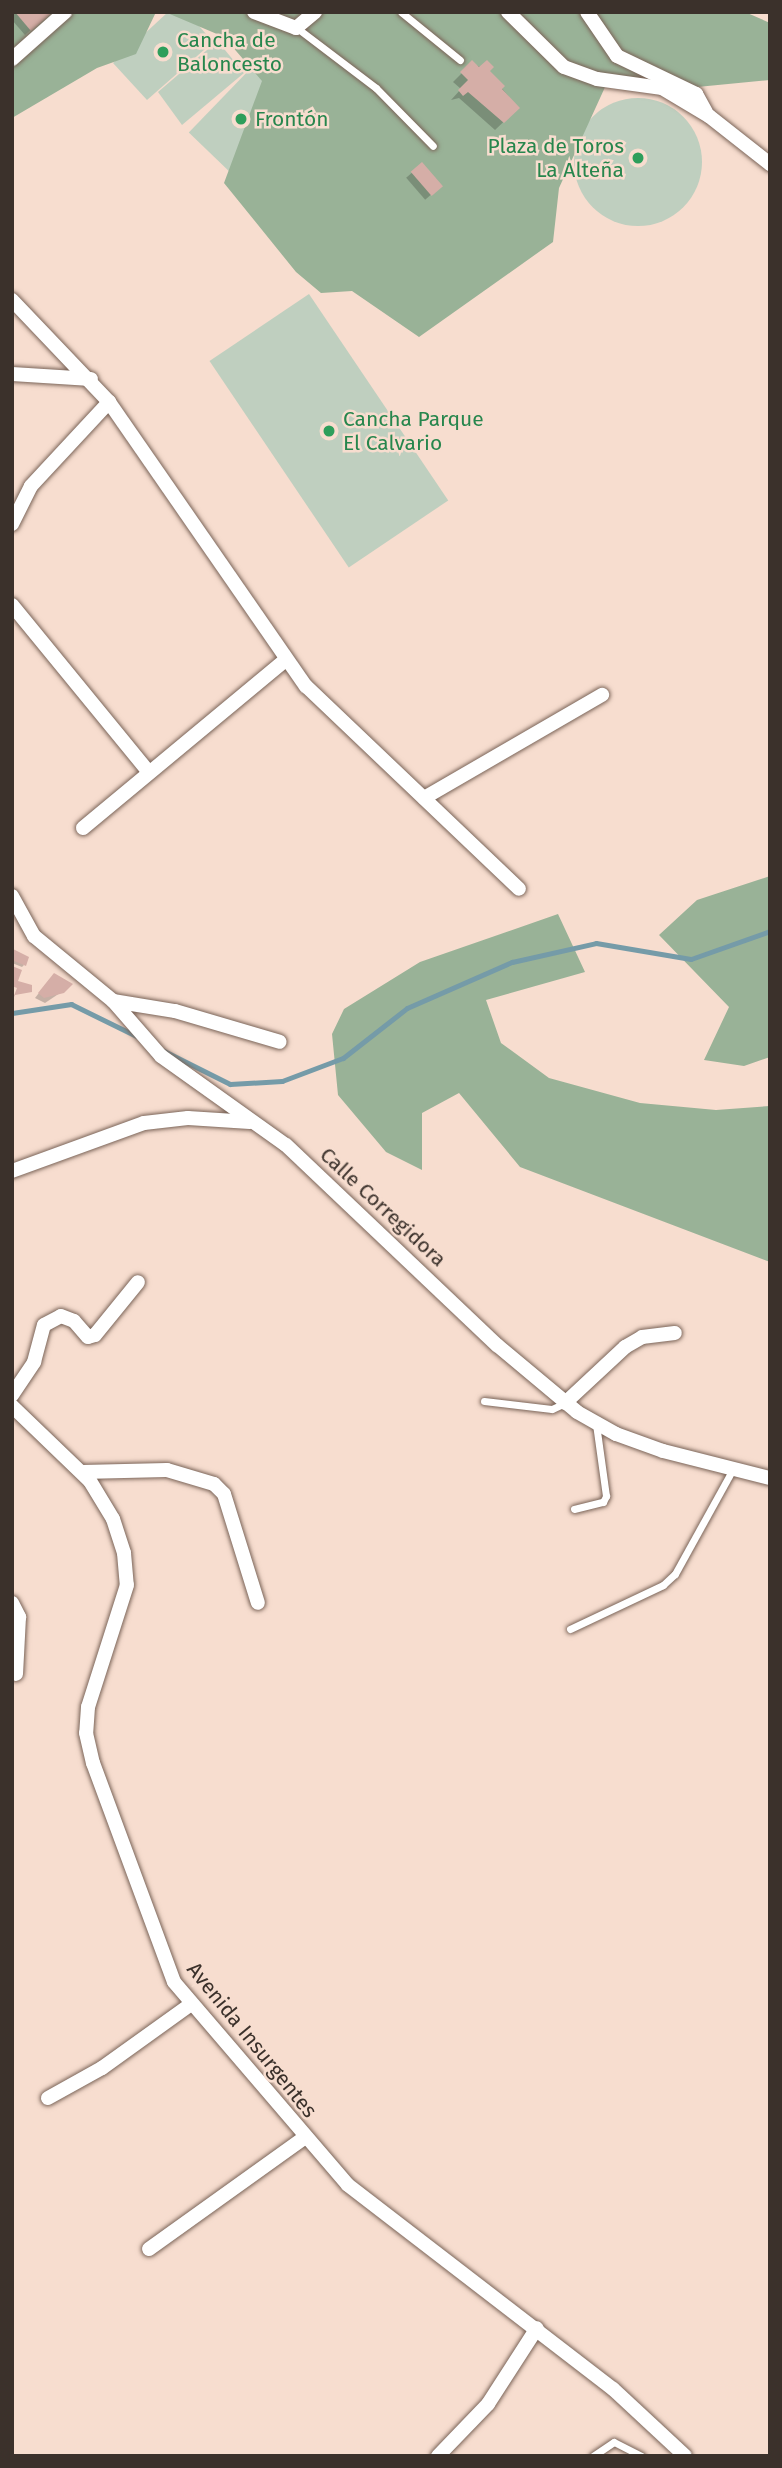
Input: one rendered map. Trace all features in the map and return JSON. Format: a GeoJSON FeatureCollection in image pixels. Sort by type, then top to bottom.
{"type":"FeatureCollection","features":[{"type":"Feature","properties":{"kind":"street"},"geometry":{"type":"LineString","coordinates":[[12,59],[65,12]]}},
{"type":"Feature","properties":{"kind":"street"},"geometry":{"type":"LineString","coordinates":[[254,12],[296,28],[315,12]]}},
{"type":"Feature","properties":{"kind":"street"},"geometry":{"type":"LineString","coordinates":[[508,12],[564,67],[597,79],[662,88],[709,116],[770,164]]}},
{"type":"Feature","properties":{"kind":"street"},"geometry":{"type":"LineString","coordinates":[[587,12],[617,56],[696,94],[709,116]]}},
{"type":"Feature","properties":{"kind":"street"},"geometry":{"type":"LineString","coordinates":[[12,300],[91,379],[109,402],[285,660],[328,711],[519,889]]}},
{"type":"Feature","properties":{"kind":"street"},"geometry":{"type":"LineString","coordinates":[[12,374],[91,379]]}},
{"type":"Feature","properties":{"kind":"street"},"geometry":{"type":"LineString","coordinates":[[12,524],[31,486],[109,402]]}},
{"type":"Feature","properties":{"kind":"street"},"geometry":{"type":"LineString","coordinates":[[12,605],[148,771]]}},
{"type":"Feature","properties":{"kind":"street"},"geometry":{"type":"LineString","coordinates":[[83,828],[148,771],[285,660]]}},
{"type":"Feature","properties":{"kind":"street"},"geometry":{"type":"LineString","coordinates":[[424,798],[602,695]]}},
{"type":"Feature","properties":{"kind":"street","name":"Calle Corregidora"},"geometry":{"type":"LineString","coordinates":[[12,896],[34,936],[113,1001],[161,1056],[255,1122],[320,1174],[497,1345],[565,1403],[596,1423],[663,1451],[770,1478]]}},
{"type":"Feature","properties":{"kind":"street"},"geometry":{"type":"LineString","coordinates":[[113,1001],[175,1011],[280,1042]]}},
{"type":"Feature","properties":{"kind":"street"},"geometry":{"type":"LineString","coordinates":[[12,1171],[165,1119],[255,1122]]}},
{"type":"Feature","properties":{"kind":"street"},"geometry":{"type":"LineString","coordinates":[[12,1395],[34,1362],[44,1325],[61,1316],[75,1321],[88,1337],[95,1335],[138,1282]]}},
{"type":"Feature","properties":{"kind":"street"},"geometry":{"type":"LineString","coordinates":[[565,1403],[625,1347],[642,1337],[675,1334]]}},
{"type":"Feature","properties":{"kind":"street","name":"Avenida Insurgentes"},"geometry":{"type":"LineString","coordinates":[[12,1406],[82,1472],[113,1519],[124,1553],[127,1585],[88,1707],[86,1733],[161,1956],[191,2004],[304,2138],[385,2217],[537,2328],[613,2389],[685,2456]]}},
{"type":"Feature","properties":{"kind":"street"},"geometry":{"type":"LineString","coordinates":[[82,1472],[167,1470],[214,1484],[224,1494],[258,1602]]}},
{"type":"Feature","properties":{"kind":"street"},"geometry":{"type":"LineString","coordinates":[[12,1603],[19,1617],[16,1674]]}},
{"type":"Feature","properties":{"kind":"street"},"geometry":{"type":"LineString","coordinates":[[48,2098],[103,2068],[191,2004]]}},
{"type":"Feature","properties":{"kind":"street"},"geometry":{"type":"LineString","coordinates":[[149,2249],[304,2138]]}},
{"type":"Feature","properties":{"kind":"street"},"geometry":{"type":"LineString","coordinates":[[438,2456],[488,2404],[537,2328]]}},
{"type":"Feature","properties":{"kind":"lane"},"geometry":{"type":"LineString","coordinates":[[401,12],[460,60]]}},
{"type":"Feature","properties":{"kind":"lane"},"geometry":{"type":"LineString","coordinates":[[296,28],[376,88],[433,146]]}},
{"type":"Feature","properties":{"kind":"lane"},"geometry":{"type":"LineString","coordinates":[[484,1401],[552,1409],[565,1403]]}},
{"type":"Feature","properties":{"kind":"lane"},"geometry":{"type":"LineString","coordinates":[[574,1509],[603,1502],[606,1496],[596,1423]]}},
{"type":"Feature","properties":{"kind":"lane"},"geometry":{"type":"LineString","coordinates":[[570,1629],[663,1585],[675,1574],[733,1469]]}},
{"type":"Feature","properties":{"kind":"lane"},"geometry":{"type":"LineString","coordinates":[[593,2456],[614,2442],[622,2443],[642,2456]]}},
{"type":"Feature","properties":{"kind":"green space"},"geometry":{"type":"Polygon","coordinates":[[[12,12],[156,12],[136,54],[97,68],[12,118],[12,12]]]}},
{"type":"Feature","properties":{"kind":"green space"},"geometry":{"type":"Polygon","coordinates":[[[165,12],[745,12],[770,23],[770,80],[687,88],[611,74],[559,188],[553,242],[419,337],[352,291],[321,293],[296,272],[224,183],[262,81],[224,37],[165,12]]]}},
{"type":"Feature","properties":{"kind":"green space","name":"Cancha de Baloncesto"},"geometry":{"type":"Polygon","coordinates":[[[168,12],[187,12],[213,42],[147,100],[113,63],[168,12]]]}},
{"type":"Feature","properties":{"kind":"green space"},"geometry":{"type":"Polygon","coordinates":[[[214,44],[220,44],[244,73],[182,125],[158,92],[214,44]]]}},
{"type":"Feature","properties":{"kind":"green space","name":"Frontón"},"geometry":{"type":"Polygon","coordinates":[[[252,67],[292,106],[229,171],[189,132],[252,67]]]}},
{"type":"Feature","properties":{"kind":"green space","name":"Plaza de Toros La Alteña"},"geometry":{"type":"Polygon","coordinates":[[[638,98],[662,103],[683,117],[697,138],[702,162],[697,186],[683,207],[662,221],[638,226],[614,221],[593,207],[579,186],[574,162],[579,138],[593,117],[614,103],[638,98]]]}},
{"type":"Feature","properties":{"kind":"green space","name":"Cancha Parque El Calvario"},"geometry":{"type":"Polygon","coordinates":[[[309,294],[448,500],[349,568],[210,361],[309,294]]]}},
{"type":"Feature","properties":{"kind":"green space"},"geometry":{"type":"Polygon","coordinates":[[[770,876],[770,1057],[744,1066],[704,1060],[729,1007],[659,935],[697,900],[770,876]]]}},
{"type":"Feature","properties":{"kind":"green space"},"geometry":{"type":"Polygon","coordinates":[[[558,914],[585,972],[486,1000],[501,1043],[549,1078],[640,1103],[716,1110],[770,1106],[770,1262],[520,1167],[459,1093],[422,1113],[422,1170],[386,1152],[338,1095],[332,1034],[344,1009],[420,962],[558,914]]]}},
{"type":"Feature","properties":{"kind":"building"},"geometry":{"type":"Polygon","coordinates":[[[15,12],[53,12],[31,31],[15,12]]]}},
{"type":"Feature","properties":{"kind":"building"},"geometry":{"type":"Polygon","coordinates":[[[472,60],[479,67],[487,60],[494,67],[490,71],[505,86],[502,89],[520,108],[504,123],[468,92],[463,96],[458,90],[468,80],[460,72],[472,60]]]}},
{"type":"Feature","properties":{"kind":"building"},"geometry":{"type":"Polygon","coordinates":[[[422,162],[443,186],[432,196],[411,172],[422,162]]]}},
{"type":"Feature","properties":{"kind":"building"},"geometry":{"type":"Polygon","coordinates":[[[13,949],[29,957],[26,966],[12,960],[13,949]]]}},
{"type":"Feature","properties":{"kind":"building"},"geometry":{"type":"Polygon","coordinates":[[[12,966],[22,970],[18,981],[32,985],[32,992],[15,995],[12,1001],[17,988],[12,986],[12,966]]]}},
{"type":"Feature","properties":{"kind":"building"},"geometry":{"type":"Polygon","coordinates":[[[54,973],[73,984],[64,993],[44,998],[38,993],[54,973]]]}},
{"type":"Feature","properties":{"kind":"waterway"},"geometry":{"type":"LineString","coordinates":[[162,1050],[230,1084],[282,1081],[343,1058],[407,1008],[512,962],[596,943],[691,959],[770,931]]}},
{"type":"Feature","properties":{"kind":"waterway"},"geometry":{"type":"LineString","coordinates":[[12,1013],[71,1004],[138,1037]]}},
{"type":"Feature","properties":{"kind":"place","name":"Cancha de Baloncesto"},"geometry":{"type":"Point","coordinates":[163,52]}},
{"type":"Feature","properties":{"kind":"place","name":"Frontón"},"geometry":{"type":"Point","coordinates":[241,119]}},
{"type":"Feature","properties":{"kind":"place","name":"Plaza de Toros La Alteña"},"geometry":{"type":"Point","coordinates":[638,158]}},
{"type":"Feature","properties":{"kind":"place","name":"Cancha Parque El Calvario"},"geometry":{"type":"Point","coordinates":[329,431]}}]}
